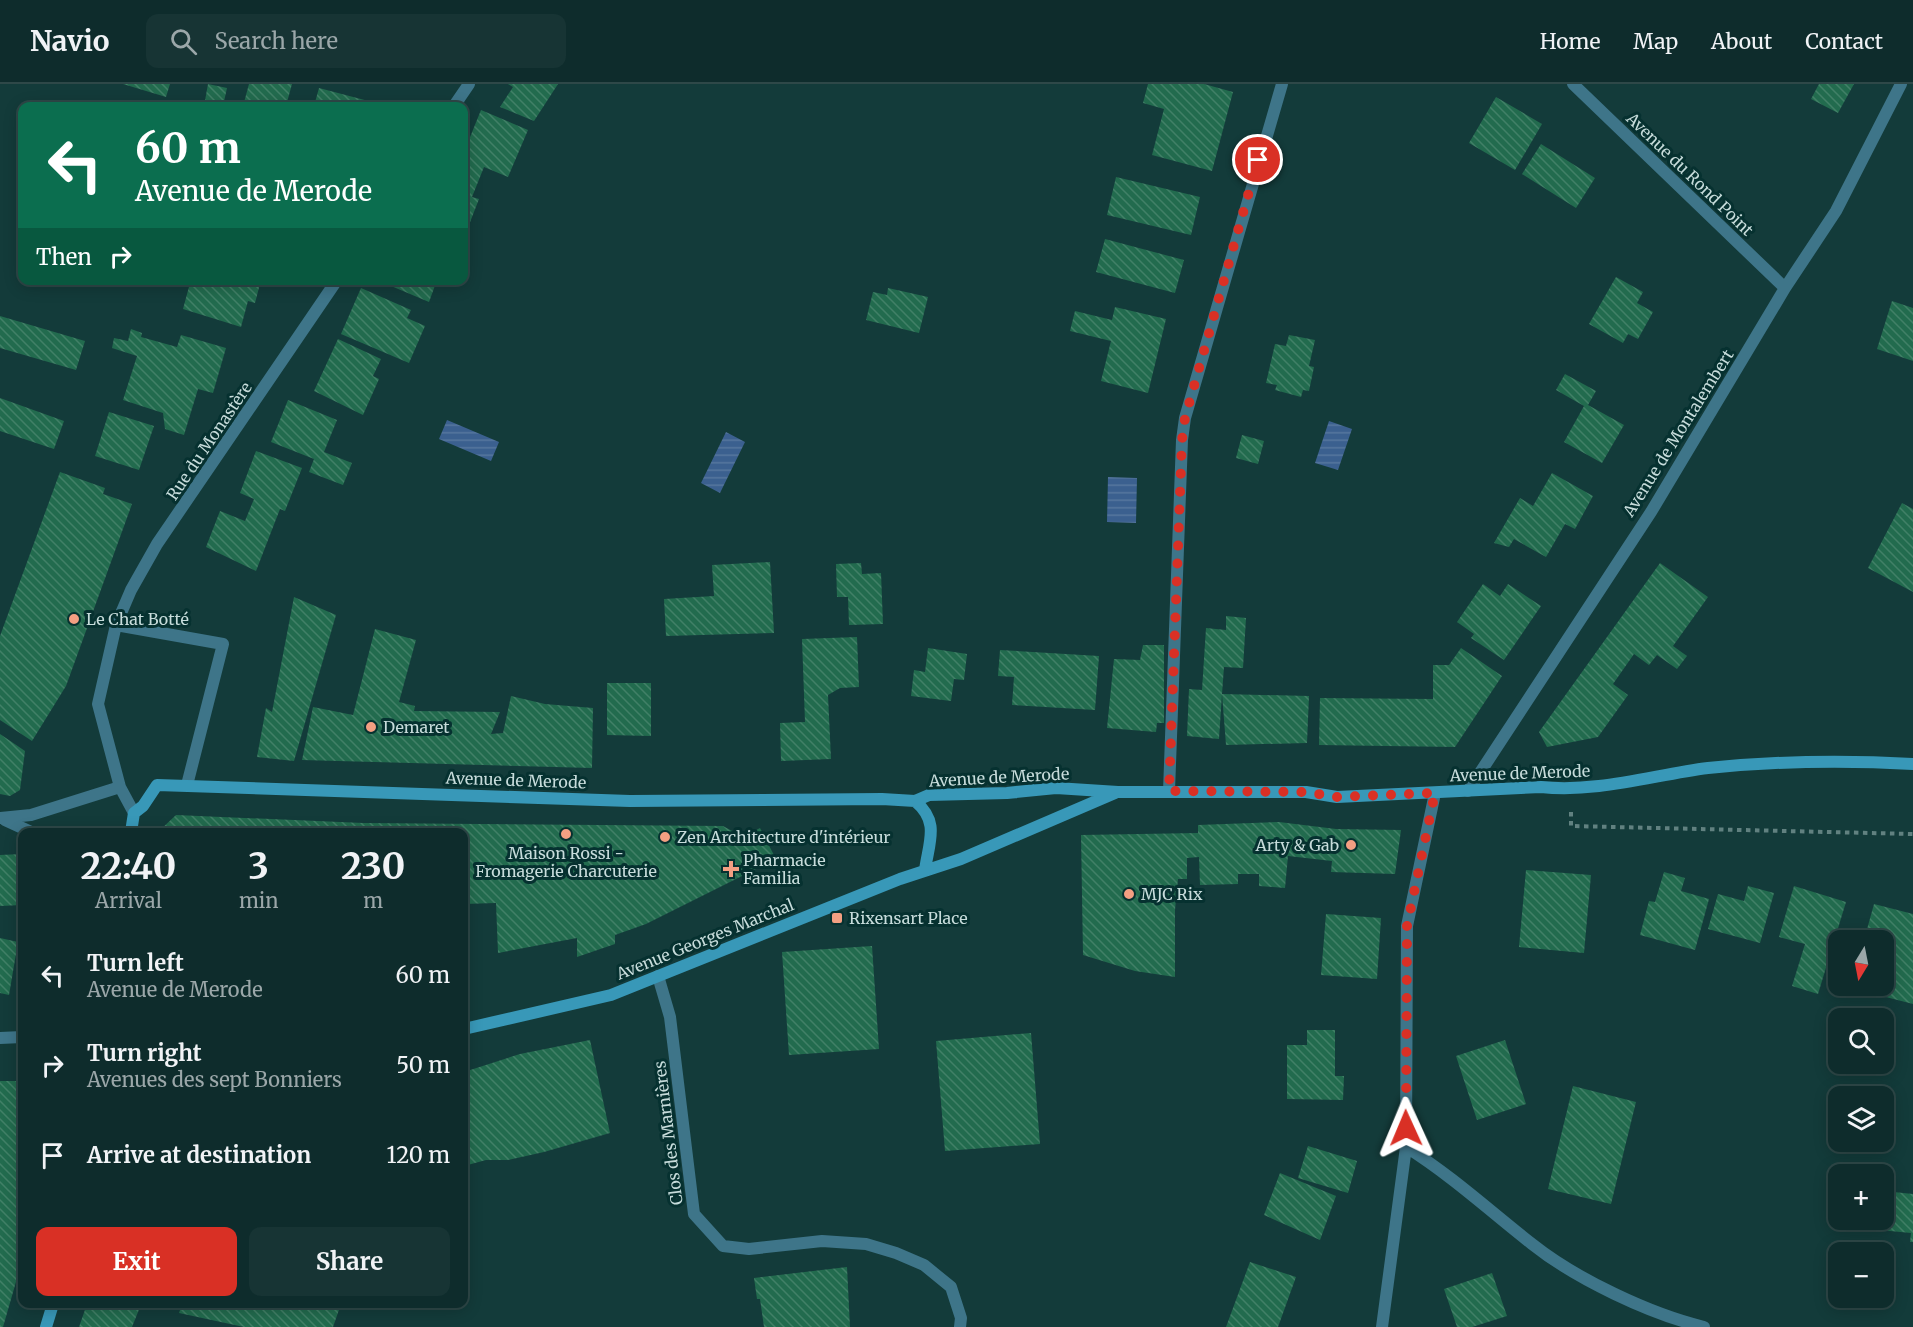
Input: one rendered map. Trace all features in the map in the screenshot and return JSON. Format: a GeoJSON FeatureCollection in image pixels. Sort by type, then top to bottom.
{"type":"FeatureCollection","features":[{"type":"Feature","properties":{"kind":"street"},"geometry":{"type":"LineString","coordinates":[[1169,791],[1183,429],[1282,84]]}},
{"type":"Feature","properties":{"kind":"street","name":"Avenue du Rond Point"},"geometry":{"type":"LineString","coordinates":[[1573,84],[1785,288]]}},
{"type":"Feature","properties":{"kind":"street","name":"Avenue de Montalembert"},"geometry":{"type":"LineString","coordinates":[[1468,791],[1651,512],[1785,288],[1836,211],[1901,84]]}},
{"type":"Feature","properties":{"kind":"street"},"geometry":{"type":"LineString","coordinates":[[456,102],[464,85]]}},
{"type":"Feature","properties":{"kind":"street","name":"Rue du Monastère"},"geometry":{"type":"LineString","coordinates":[[134,813],[120,787],[98,704],[116,625],[131,590],[157,544],[334,285]]}},
{"type":"Feature","properties":{"kind":"street"},"geometry":{"type":"LineString","coordinates":[[116,625],[223,644],[187,785]]}},
{"type":"Feature","properties":{"kind":"street","name":"Avenue de Merode"},"geometry":{"type":"LineString","coordinates":[[134,813],[143,806],[157,785],[630,801],[882,799],[915,801],[929,795],[1007,793],[1056,788],[1118,792],[1306,792],[1337,797],[1541,787],[1570,790],[1706,769],[1782,761],[1913,764]]}},
{"type":"Feature","properties":{"kind":"street"},"geometry":{"type":"LineString","coordinates":[[2,819],[31,815],[120,787]]}},
{"type":"Feature","properties":{"kind":"street","name":"Avenue Georges Marchal"},"geometry":{"type":"LineString","coordinates":[[468,1028],[611,995],[925,870],[961,859],[1118,792]]}},
{"type":"Feature","properties":{"kind":"street"},"geometry":{"type":"LineString","coordinates":[[1382,1327],[1406,1147],[1407,926],[1435,793]]}},
{"type":"Feature","properties":{"kind":"street"},"geometry":{"type":"LineString","coordinates":[[915,801],[928,813],[932,831],[925,870]]}},
{"type":"Feature","properties":{"kind":"street"},"geometry":{"type":"LineString","coordinates":[[132,828],[134,813]]}},
{"type":"Feature","properties":{"kind":"street"},"geometry":{"type":"LineString","coordinates":[[2,819],[22,828]]}},
{"type":"Feature","properties":{"kind":"street","name":"Clos des Marnières"},"geometry":{"type":"LineString","coordinates":[[658,976],[670,1017],[694,1214],[723,1246],[749,1249],[822,1241],[866,1244],[896,1253],[924,1265],[951,1287],[961,1318],[960,1327]]}},
{"type":"Feature","properties":{"kind":"street"},"geometry":{"type":"LineString","coordinates":[[0,1038],[18,1038]]}},
{"type":"Feature","properties":{"kind":"street"},"geometry":{"type":"LineString","coordinates":[[1406,1147],[1447,1173],[1534,1246],[1552,1257],[1616,1293],[1674,1320],[1704,1327]]}},
{"type":"Feature","properties":{"kind":"street"},"geometry":{"type":"LineString","coordinates":[[46,1327],[52,1308]]}},
{"type":"Feature","properties":{"kind":"path"},"geometry":{"type":"LineString","coordinates":[[1570,790],[1571,826],[1913,834]]}},
{"type":"Feature","properties":{"kind":"water"},"geometry":{"type":"Polygon","coordinates":[[[447,420],[499,442],[491,461],[439,439],[447,420]]]}},
{"type":"Feature","properties":{"kind":"water"},"geometry":{"type":"Polygon","coordinates":[[[1329,421],[1352,429],[1338,470],[1315,463],[1329,421]]]}},
{"type":"Feature","properties":{"kind":"water"},"geometry":{"type":"Polygon","coordinates":[[[726,432],[745,442],[720,493],[701,483],[726,432]]]}},
{"type":"Feature","properties":{"kind":"water"},"geometry":{"type":"Polygon","coordinates":[[[1108,477],[1137,478],[1136,523],[1107,522],[1108,477]]]}},
{"type":"Feature","properties":{"kind":"building"},"geometry":{"type":"Polygon","coordinates":[[[123,84],[170,84],[166,97],[123,84]]]}},
{"type":"Feature","properties":{"kind":"building"},"geometry":{"type":"Polygon","coordinates":[[[208,84],[227,88],[224,102],[205,102],[208,84]]]}},
{"type":"Feature","properties":{"kind":"building"},"geometry":{"type":"Polygon","coordinates":[[[249,84],[292,84],[287,102],[244,102],[249,84]]]}},
{"type":"Feature","properties":{"kind":"building"},"geometry":{"type":"Polygon","coordinates":[[[508,84],[558,84],[534,121],[500,107],[513,87],[508,84]]]}},
{"type":"Feature","properties":{"kind":"building"},"geometry":{"type":"Polygon","coordinates":[[[1148,84],[1204,84],[1233,92],[1212,171],[1152,155],[1164,109],[1143,103],[1148,84]]]}},
{"type":"Feature","properties":{"kind":"building"},"geometry":{"type":"Polygon","coordinates":[[[1819,84],[1854,84],[1838,113],[1811,99],[1819,84]]]}},
{"type":"Feature","properties":{"kind":"building"},"geometry":{"type":"Polygon","coordinates":[[[319,88],[372,102],[315,102],[319,88]]]}},
{"type":"Feature","properties":{"kind":"building"},"geometry":{"type":"Polygon","coordinates":[[[1496,97],[1542,124],[1515,170],[1469,143],[1496,97]]]}},
{"type":"Feature","properties":{"kind":"building"},"geometry":{"type":"Polygon","coordinates":[[[481,110],[528,130],[508,177],[484,167],[472,197],[479,199],[468,227],[468,142],[481,110]]]}},
{"type":"Feature","properties":{"kind":"building"},"geometry":{"type":"Polygon","coordinates":[[[1541,144],[1595,178],[1576,208],[1522,174],[1541,144]]]}},
{"type":"Feature","properties":{"kind":"building"},"geometry":{"type":"Polygon","coordinates":[[[1116,177],[1200,197],[1191,235],[1107,215],[1116,177]]]}},
{"type":"Feature","properties":{"kind":"building"},"geometry":{"type":"Polygon","coordinates":[[[1105,239],[1184,260],[1175,293],[1096,272],[1105,239]]]}},
{"type":"Feature","properties":{"kind":"building"},"geometry":{"type":"Polygon","coordinates":[[[1616,277],[1643,292],[1637,303],[1653,312],[1638,339],[1628,334],[1623,343],[1589,324],[1616,277]]]}},
{"type":"Feature","properties":{"kind":"building"},"geometry":{"type":"Polygon","coordinates":[[[189,285],[260,285],[255,303],[248,301],[241,327],[183,309],[189,285]]]}},
{"type":"Feature","properties":{"kind":"building"},"geometry":{"type":"Polygon","coordinates":[[[389,285],[435,285],[429,302],[389,285]]]}},
{"type":"Feature","properties":{"kind":"building"},"geometry":{"type":"Polygon","coordinates":[[[361,288],[411,310],[407,318],[425,326],[409,363],[341,334],[361,288]]]}},
{"type":"Feature","properties":{"kind":"building"},"geometry":{"type":"Polygon","coordinates":[[[888,288],[928,297],[919,333],[866,320],[873,292],[887,295],[888,288]]]}},
{"type":"Feature","properties":{"kind":"building"},"geometry":{"type":"Polygon","coordinates":[[[1892,301],[1913,308],[1913,361],[1877,349],[1892,301]]]}},
{"type":"Feature","properties":{"kind":"building"},"geometry":{"type":"Polygon","coordinates":[[[1115,307],[1166,319],[1148,393],[1101,381],[1111,341],[1070,331],[1075,311],[1112,320],[1115,307]]]}},
{"type":"Feature","properties":{"kind":"building"},"geometry":{"type":"Polygon","coordinates":[[[0,316],[85,341],[76,370],[0,348],[0,316]]]}},
{"type":"Feature","properties":{"kind":"building"},"geometry":{"type":"Polygon","coordinates":[[[131,329],[142,333],[141,337],[177,347],[181,335],[226,348],[213,393],[198,389],[184,435],[165,429],[163,413],[123,400],[137,356],[112,348],[114,338],[128,341],[131,329]]]}},
{"type":"Feature","properties":{"kind":"building"},"geometry":{"type":"Polygon","coordinates":[[[1289,335],[1315,340],[1309,366],[1314,367],[1309,391],[1303,390],[1301,397],[1275,390],[1277,385],[1266,383],[1275,344],[1286,346],[1289,335]]]}},
{"type":"Feature","properties":{"kind":"building"},"geometry":{"type":"Polygon","coordinates":[[[338,339],[381,359],[373,376],[379,379],[363,415],[314,391],[338,339]]]}},
{"type":"Feature","properties":{"kind":"building"},"geometry":{"type":"Polygon","coordinates":[[[1565,374],[1596,391],[1588,405],[1624,425],[1602,463],[1564,442],[1584,406],[1556,390],[1565,374]]]}},
{"type":"Feature","properties":{"kind":"building"},"geometry":{"type":"Polygon","coordinates":[[[0,398],[64,421],[54,449],[0,431],[0,398]]]}},
{"type":"Feature","properties":{"kind":"building"},"geometry":{"type":"Polygon","coordinates":[[[288,400],[337,420],[324,452],[352,463],[343,485],[309,472],[314,459],[271,442],[288,400]]]}},
{"type":"Feature","properties":{"kind":"building"},"geometry":{"type":"Polygon","coordinates":[[[109,412],[154,426],[139,470],[95,456],[109,412]]]}},
{"type":"Feature","properties":{"kind":"building"},"geometry":{"type":"Polygon","coordinates":[[[1242,435],[1264,441],[1258,464],[1236,458],[1242,435]]]}},
{"type":"Feature","properties":{"kind":"building"},"geometry":{"type":"Polygon","coordinates":[[[256,451],[302,468],[285,511],[280,509],[256,571],[206,547],[220,511],[245,521],[254,499],[240,493],[256,451]]]}},
{"type":"Feature","properties":{"kind":"building"},"geometry":{"type":"Polygon","coordinates":[[[60,472],[105,488],[103,494],[132,504],[66,686],[32,741],[0,720],[0,636],[60,472]]]}},
{"type":"Feature","properties":{"kind":"building"},"geometry":{"type":"Polygon","coordinates":[[[1552,473],[1593,496],[1575,529],[1565,524],[1546,557],[1514,539],[1509,547],[1494,543],[1520,498],[1533,506],[1552,473]]]}},
{"type":"Feature","properties":{"kind":"building"},"geometry":{"type":"Polygon","coordinates":[[[1902,503],[1913,509],[1913,592],[1868,568],[1902,503]]]}},
{"type":"Feature","properties":{"kind":"building"},"geometry":{"type":"Polygon","coordinates":[[[770,562],[774,633],[666,636],[664,599],[714,596],[712,565],[770,562]]]}},
{"type":"Feature","properties":{"kind":"building"},"geometry":{"type":"Polygon","coordinates":[[[861,563],[862,574],[881,573],[883,624],[849,625],[848,597],[837,597],[836,564],[861,563]]]}},
{"type":"Feature","properties":{"kind":"building"},"geometry":{"type":"Polygon","coordinates":[[[1660,563],[1708,597],[1673,646],[1687,656],[1677,669],[1657,655],[1649,665],[1634,654],[1613,684],[1628,695],[1598,737],[1547,747],[1539,732],[1660,563]]]}},
{"type":"Feature","properties":{"kind":"building"},"geometry":{"type":"Polygon","coordinates":[[[1483,584],[1500,596],[1508,584],[1541,606],[1504,660],[1471,638],[1474,634],[1457,622],[1483,584]]]}},
{"type":"Feature","properties":{"kind":"building"},"geometry":{"type":"Polygon","coordinates":[[[294,597],[336,615],[294,761],[257,757],[266,708],[272,712],[294,597]]]}},
{"type":"Feature","properties":{"kind":"building"},"geometry":{"type":"Polygon","coordinates":[[[1226,616],[1246,618],[1243,668],[1224,667],[1219,739],[1187,736],[1189,689],[1202,690],[1206,628],[1226,630],[1226,616]]]}},
{"type":"Feature","properties":{"kind":"building"},"geometry":{"type":"Polygon","coordinates":[[[375,629],[416,640],[399,702],[415,706],[414,711],[500,712],[491,734],[503,733],[511,696],[545,704],[593,708],[592,768],[302,760],[313,707],[353,715],[375,629]]]}},
{"type":"Feature","properties":{"kind":"building"},"geometry":{"type":"Polygon","coordinates":[[[857,637],[859,687],[840,688],[828,695],[831,759],[781,761],[780,723],[805,722],[802,639],[857,637]]]}},
{"type":"Feature","properties":{"kind":"building"},"geometry":{"type":"Polygon","coordinates":[[[1143,645],[1164,645],[1164,723],[1157,723],[1156,732],[1107,728],[1114,659],[1140,660],[1143,645]]]}},
{"type":"Feature","properties":{"kind":"building"},"geometry":{"type":"Polygon","coordinates":[[[928,648],[967,654],[964,680],[954,679],[951,701],[911,696],[914,670],[925,672],[928,648]]]}},
{"type":"Feature","properties":{"kind":"building"},"geometry":{"type":"Polygon","coordinates":[[[1461,648],[1502,676],[1455,747],[1319,745],[1320,698],[1433,699],[1433,665],[1449,665],[1461,648]]]}},
{"type":"Feature","properties":{"kind":"building"},"geometry":{"type":"Polygon","coordinates":[[[1000,650],[1099,656],[1095,710],[1012,705],[1014,677],[998,676],[1000,650]]]}},
{"type":"Feature","properties":{"kind":"building"},"geometry":{"type":"Polygon","coordinates":[[[607,683],[651,683],[651,736],[607,735],[607,683]]]}},
{"type":"Feature","properties":{"kind":"building"},"geometry":{"type":"Polygon","coordinates":[[[1222,694],[1309,696],[1307,743],[1226,745],[1222,694]]]}},
{"type":"Feature","properties":{"kind":"building"},"geometry":{"type":"Polygon","coordinates":[[[0,734],[25,751],[20,790],[10,796],[0,794],[0,734]]]}},
{"type":"Feature","properties":{"kind":"building"},"geometry":{"type":"Polygon","coordinates":[[[176,815],[363,823],[723,826],[743,837],[760,828],[776,859],[646,924],[615,935],[615,944],[577,957],[577,938],[498,953],[496,903],[468,904],[468,828],[162,828],[176,815]]]}},
{"type":"Feature","properties":{"kind":"building"},"geometry":{"type":"Polygon","coordinates":[[[1279,822],[1336,829],[1401,830],[1395,874],[1331,872],[1332,861],[1288,856],[1285,888],[1259,886],[1259,874],[1238,874],[1238,884],[1200,885],[1199,857],[1187,858],[1187,879],[1178,879],[1175,910],[1175,977],[1135,971],[1083,955],[1081,835],[1198,833],[1198,825],[1279,822]]]}},
{"type":"Feature","properties":{"kind":"building"},"geometry":{"type":"Polygon","coordinates":[[[18,854],[18,905],[0,906],[0,855],[18,854]]]}},
{"type":"Feature","properties":{"kind":"building"},"geometry":{"type":"Polygon","coordinates":[[[1526,870],[1591,875],[1584,953],[1519,947],[1526,870]]]}},
{"type":"Feature","properties":{"kind":"building"},"geometry":{"type":"Polygon","coordinates":[[[1664,872],[1685,878],[1681,891],[1709,899],[1695,950],[1640,935],[1649,901],[1655,902],[1664,872]]]}},
{"type":"Feature","properties":{"kind":"building"},"geometry":{"type":"Polygon","coordinates":[[[1748,886],[1774,893],[1760,943],[1708,929],[1718,894],[1744,901],[1748,886]]]}},
{"type":"Feature","properties":{"kind":"building"},"geometry":{"type":"Polygon","coordinates":[[[1794,886],[1846,902],[1837,930],[1828,930],[1828,961],[1818,994],[1792,986],[1805,944],[1779,937],[1794,886]]]}},
{"type":"Feature","properties":{"kind":"building"},"geometry":{"type":"Polygon","coordinates":[[[1874,904],[1913,914],[1913,1004],[1882,996],[1894,996],[1894,930],[1867,930],[1874,904]]]}},
{"type":"Feature","properties":{"kind":"building"},"geometry":{"type":"Polygon","coordinates":[[[1326,914],[1381,918],[1377,979],[1321,975],[1326,914]]]}},
{"type":"Feature","properties":{"kind":"building"},"geometry":{"type":"Polygon","coordinates":[[[0,938],[18,942],[9,995],[0,993],[0,938]]]}},
{"type":"Feature","properties":{"kind":"building"},"geometry":{"type":"Polygon","coordinates":[[[872,946],[879,1049],[789,1055],[782,952],[872,946]]]}},
{"type":"Feature","properties":{"kind":"building"},"geometry":{"type":"Polygon","coordinates":[[[1307,1030],[1335,1030],[1335,1076],[1344,1076],[1343,1100],[1287,1099],[1287,1045],[1307,1045],[1307,1030]]]}},
{"type":"Feature","properties":{"kind":"building"},"geometry":{"type":"Polygon","coordinates":[[[1031,1033],[1040,1144],[945,1151],[936,1041],[1031,1033]]]}},
{"type":"Feature","properties":{"kind":"building"},"geometry":{"type":"Polygon","coordinates":[[[590,1040],[610,1133],[544,1152],[508,1160],[486,1160],[468,1165],[468,1071],[520,1054],[590,1040]]]}},
{"type":"Feature","properties":{"kind":"building"},"geometry":{"type":"Polygon","coordinates":[[[1505,1040],[1526,1104],[1477,1120],[1456,1056],[1505,1040]]]}},
{"type":"Feature","properties":{"kind":"building"},"geometry":{"type":"Polygon","coordinates":[[[0,1081],[18,1081],[18,1275],[3,1327],[0,1327],[0,1081]]]}},
{"type":"Feature","properties":{"kind":"building"},"geometry":{"type":"Polygon","coordinates":[[[1573,1086],[1636,1102],[1611,1204],[1548,1189],[1573,1086]]]}},
{"type":"Feature","properties":{"kind":"building"},"geometry":{"type":"Polygon","coordinates":[[[1308,1146],[1357,1161],[1348,1193],[1298,1178],[1308,1146]]]}},
{"type":"Feature","properties":{"kind":"building"},"geometry":{"type":"Polygon","coordinates":[[[1280,1173],[1336,1196],[1320,1240],[1264,1215],[1280,1173]]]}},
{"type":"Feature","properties":{"kind":"building"},"geometry":{"type":"Polygon","coordinates":[[[1894,1192],[1913,1194],[1913,1242],[1910,1242],[1911,1233],[1880,1230],[1894,1230],[1894,1192]]]}},
{"type":"Feature","properties":{"kind":"building"},"geometry":{"type":"Polygon","coordinates":[[[1250,1262],[1296,1277],[1278,1327],[1226,1327],[1250,1262]]]}},
{"type":"Feature","properties":{"kind":"building"},"geometry":{"type":"Polygon","coordinates":[[[847,1267],[850,1327],[764,1327],[754,1278],[847,1267]]]}},
{"type":"Feature","properties":{"kind":"building"},"geometry":{"type":"Polygon","coordinates":[[[1492,1273],[1507,1316],[1472,1327],[1457,1327],[1444,1289],[1492,1273]]]}},
{"type":"Feature","properties":{"kind":"building"},"geometry":{"type":"Polygon","coordinates":[[[86,1308],[140,1308],[132,1327],[79,1327],[86,1308]]]}},
{"type":"Feature","properties":{"kind":"building"},"geometry":{"type":"Polygon","coordinates":[[[181,1308],[340,1308],[333,1327],[244,1327],[179,1313],[181,1308]]]}},
{"type":"Feature","properties":{"kind":"place","name":"Le Chat Botté"},"geometry":{"type":"Point","coordinates":[74,619]}},
{"type":"Feature","properties":{"kind":"place","name":"Demaret"},"geometry":{"type":"Point","coordinates":[371,727]}},
{"type":"Feature","properties":{"kind":"place","name":"Maison Rossi - Fromagerie Charcuterie"},"geometry":{"type":"Point","coordinates":[566,834]}},
{"type":"Feature","properties":{"kind":"place","name":"Zen Architecture d'intérieur"},"geometry":{"type":"Point","coordinates":[665,837]}},
{"type":"Feature","properties":{"kind":"place","name":"Arty & Gab"},"geometry":{"type":"Point","coordinates":[1351,845]}},
{"type":"Feature","properties":{"kind":"place","name":"Pharmacie Familia"},"geometry":{"type":"Point","coordinates":[731,869]}},
{"type":"Feature","properties":{"kind":"place","name":"MJC Rix"},"geometry":{"type":"Point","coordinates":[1129,894]}},
{"type":"Feature","properties":{"kind":"place","name":"Rixensart Place"},"geometry":{"type":"Point","coordinates":[837,918]}},
{"type":"Feature","properties":{"kind":"route"},"geometry":{"type":"LineString","coordinates":[[1258,160],[1185,418],[1182,440],[1169,791],[1306,792],[1337,797],[1435,793],[1407,926],[1406,1128]]}}]}
